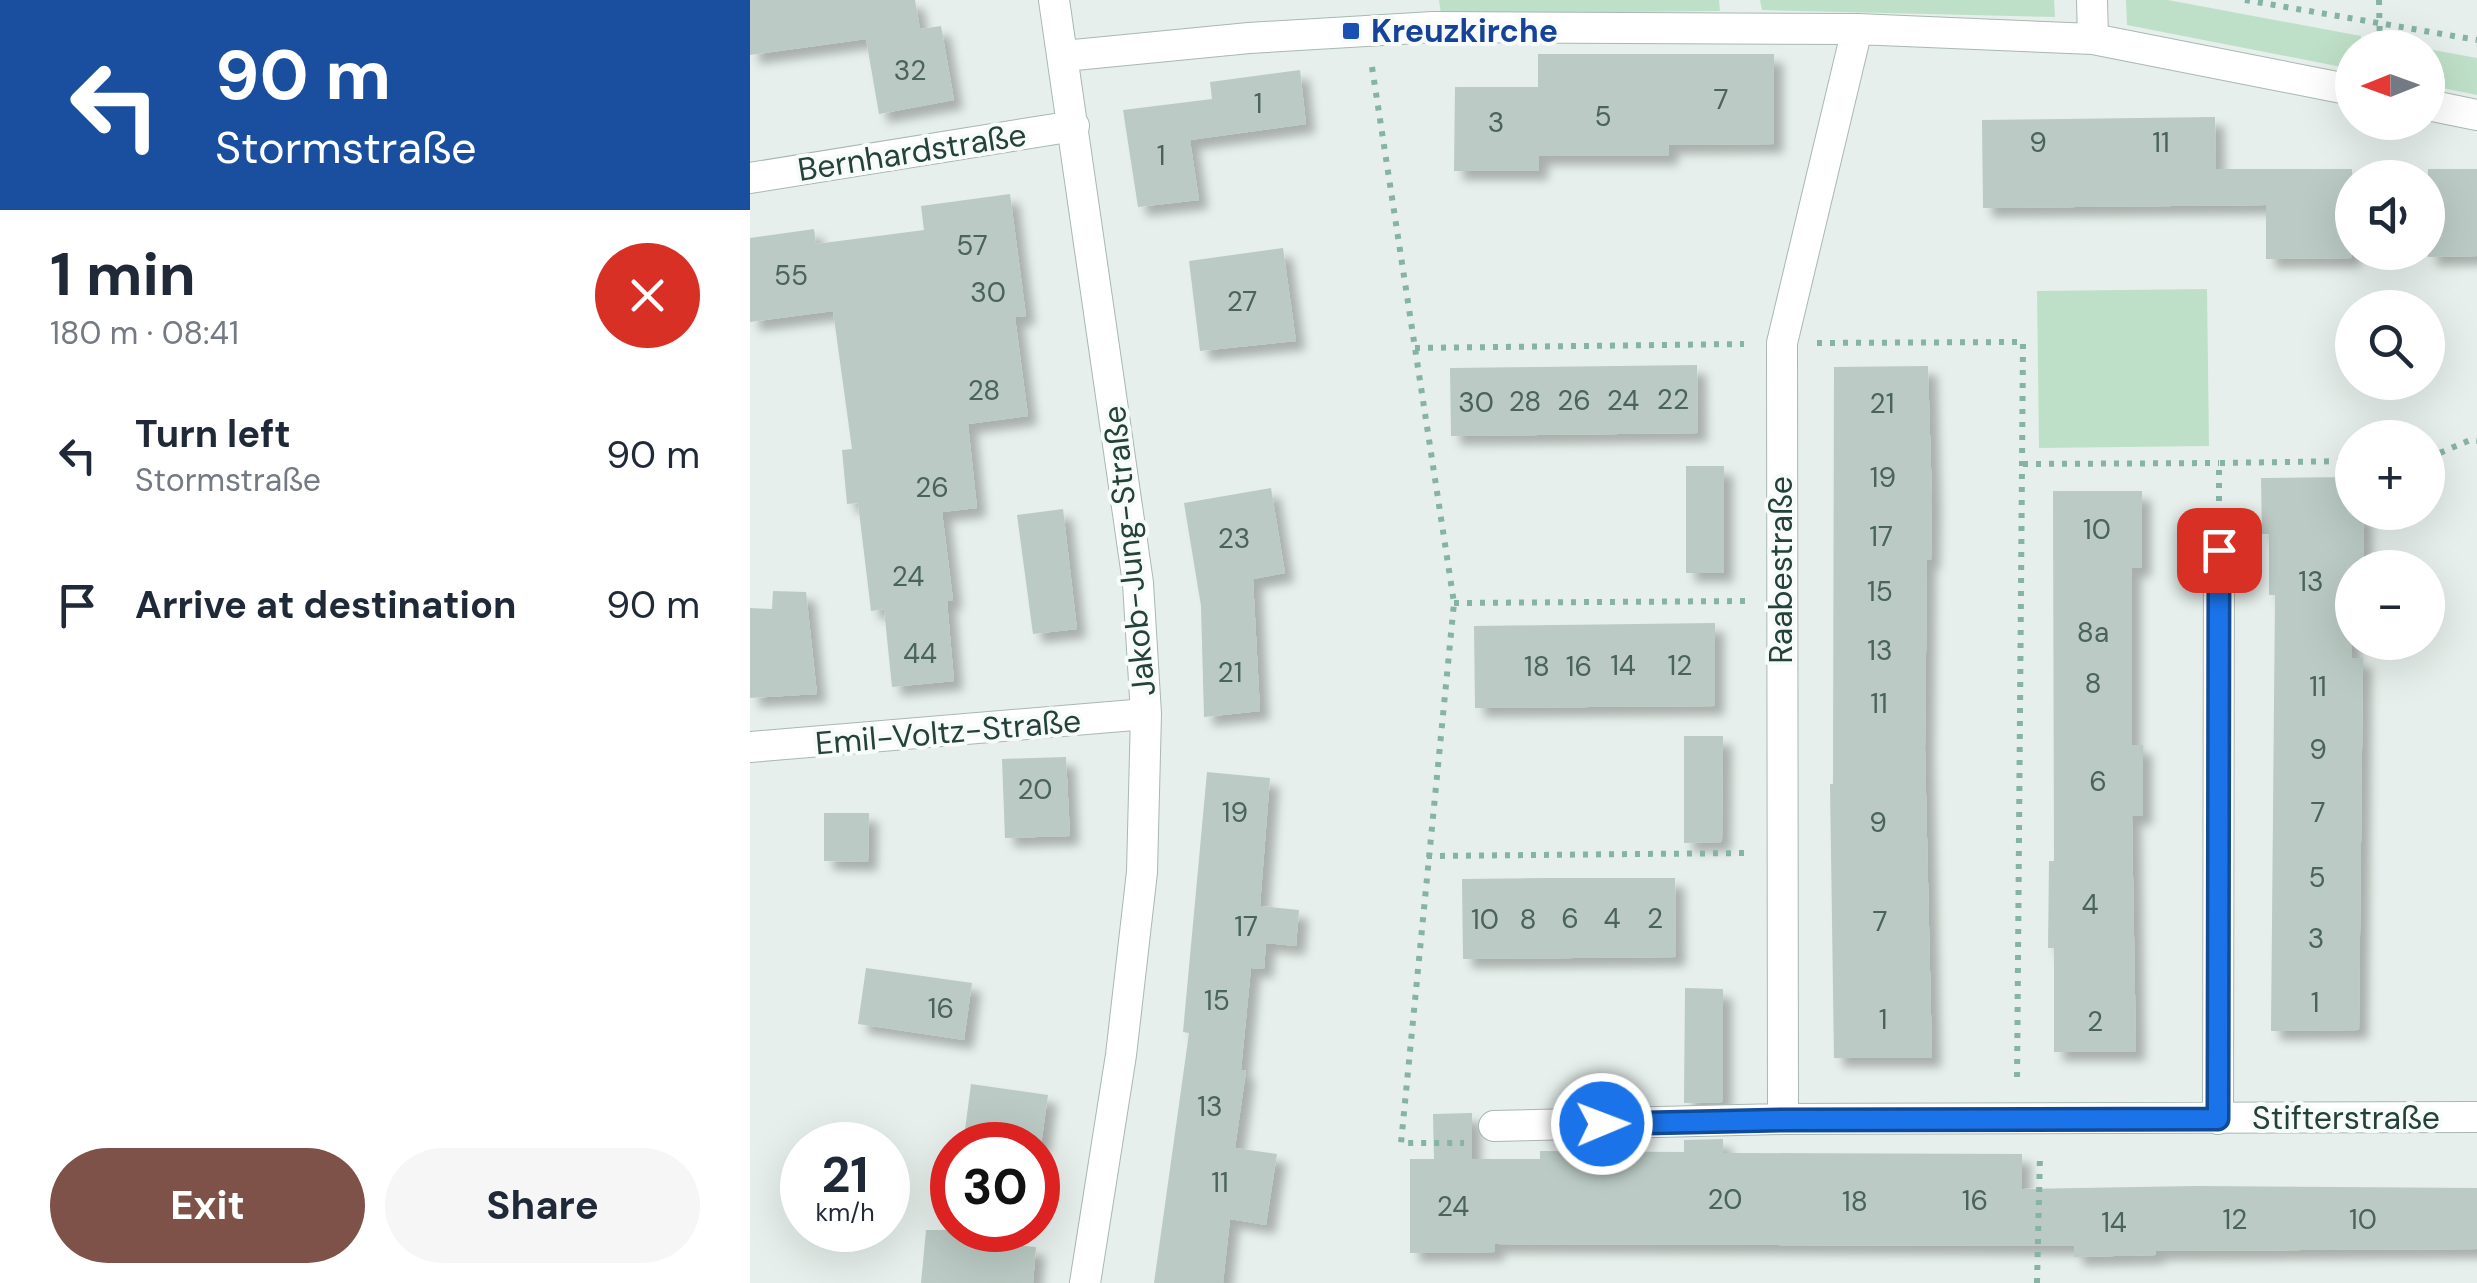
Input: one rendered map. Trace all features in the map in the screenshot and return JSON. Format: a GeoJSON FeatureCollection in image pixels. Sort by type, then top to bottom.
{"type":"FeatureCollection","features":[{"type":"Feature","properties":{"kind":"street","name":"Jakob-Jung-Straße"},"geometry":{"type":"LineString","coordinates":[[1054,0],[1138,583],[1146,714],[1142,872],[1121,1054],[1085,1283]]}},
{"type":"Feature","properties":{"kind":"street"},"geometry":{"type":"LineString","coordinates":[[2092,0],[2093,38]]}},
{"type":"Feature","properties":{"kind":"street"},"geometry":{"type":"LineString","coordinates":[[1064,56],[1433,26],[1858,29],[2093,38],[2335,87]]}},
{"type":"Feature","properties":{"kind":"street","name":"Raabestraße"},"geometry":{"type":"LineString","coordinates":[[1783,1120],[1782,343],[1858,29]]}},
{"type":"Feature","properties":{"kind":"street"},"geometry":{"type":"LineString","coordinates":[[2445,109],[2477,116]]}},
{"type":"Feature","properties":{"kind":"street","name":"Bernhardstraße"},"geometry":{"type":"LineString","coordinates":[[750,178],[1074,126]]}},
{"type":"Feature","properties":{"kind":"street"},"geometry":{"type":"LineString","coordinates":[[2218,1119],[2219,550]]}},
{"type":"Feature","properties":{"kind":"street","name":"Emil-Voltz-Straße"},"geometry":{"type":"LineString","coordinates":[[750,747],[1146,714]]}},
{"type":"Feature","properties":{"kind":"street","name":"Stifterstraße"},"geometry":{"type":"LineString","coordinates":[[1494,1126],[1783,1120],[2477,1117]]}},
{"type":"Feature","properties":{"kind":"path"},"geometry":{"type":"LineString","coordinates":[[2245,0],[2477,40]]}},
{"type":"Feature","properties":{"kind":"path"},"geometry":{"type":"LineString","coordinates":[[2379,0],[2380,30]]}},
{"type":"Feature","properties":{"kind":"path"},"geometry":{"type":"LineString","coordinates":[[1366,30],[1454,604],[1401,1143],[1472,1143],[1494,1126]]}},
{"type":"Feature","properties":{"kind":"path"},"geometry":{"type":"LineString","coordinates":[[1416,348],[2024,342],[2028,1119],[2036,1283]]}},
{"type":"Feature","properties":{"kind":"path"},"geometry":{"type":"LineString","coordinates":[[2445,451],[2477,441]]}},
{"type":"Feature","properties":{"kind":"path"},"geometry":{"type":"LineString","coordinates":[[2022,464],[2335,461]]}},
{"type":"Feature","properties":{"kind":"path"},"geometry":{"type":"LineString","coordinates":[[2219,550],[2220,463]]}},
{"type":"Feature","properties":{"kind":"path"},"geometry":{"type":"LineString","coordinates":[[1454,604],[1781,600]]}},
{"type":"Feature","properties":{"kind":"path"},"geometry":{"type":"LineString","coordinates":[[1427,856],[1782,853]]}},
{"type":"Feature","properties":{"kind":"green space"},"geometry":{"type":"Polygon","coordinates":[[[1439,0],[1719,0],[1720,11],[1441,14],[1439,0]]]}},
{"type":"Feature","properties":{"kind":"green space"},"geometry":{"type":"Polygon","coordinates":[[[1760,0],[2054,0],[2055,17],[1762,10],[1760,0]]]}},
{"type":"Feature","properties":{"kind":"green space"},"geometry":{"type":"Polygon","coordinates":[[[2126,0],[2168,0],[2335,31],[2335,66],[2127,25],[2126,0]]]}},
{"type":"Feature","properties":{"kind":"green space"},"geometry":{"type":"Polygon","coordinates":[[[2445,52],[2477,58],[2477,95],[2445,88],[2445,52]]]}},
{"type":"Feature","properties":{"kind":"green space"},"geometry":{"type":"Polygon","coordinates":[[[2207,289],[2209,446],[2039,448],[2037,291],[2207,289]]]}},
{"type":"Feature","properties":{"kind":"building"},"geometry":{"type":"Polygon","coordinates":[[[750,0],[915,0],[920,29],[941,26],[954,100],[879,114],[866,39],[750,55],[750,0]]]}},
{"type":"Feature","properties":{"kind":"building"},"geometry":{"type":"Polygon","coordinates":[[[1538,54],[1774,54],[1774,144],[1669,145],[1669,156],[1539,156],[1539,171],[1454,171],[1455,87],[1538,87],[1538,54]]]}},
{"type":"Feature","properties":{"kind":"building"},"geometry":{"type":"Polygon","coordinates":[[[1300,70],[1306,124],[1190,140],[1199,200],[1138,207],[1123,110],[1212,99],[1210,82],[1300,70]]]}},
{"type":"Feature","properties":{"kind":"building"},"geometry":{"type":"Polygon","coordinates":[[[2215,117],[2216,169],[2335,169],[2335,258],[2266,259],[2266,205],[1983,208],[1982,120],[2215,117]]]}},
{"type":"Feature","properties":{"kind":"building"},"geometry":{"type":"Polygon","coordinates":[[[2445,169],[2477,169],[2477,256],[2445,257],[2445,169]]]}},
{"type":"Feature","properties":{"kind":"building"},"geometry":{"type":"Polygon","coordinates":[[[1010,194],[1026,316],[1015,317],[1028,416],[968,424],[977,508],[942,512],[953,600],[947,601],[954,681],[892,687],[884,609],[871,611],[858,503],[847,504],[842,450],[852,449],[833,311],[750,322],[750,238],[814,229],[816,244],[924,230],[921,206],[1010,194]]]}},
{"type":"Feature","properties":{"kind":"building"},"geometry":{"type":"Polygon","coordinates":[[[1283,248],[1296,341],[1200,351],[1189,261],[1283,248]]]}},
{"type":"Feature","properties":{"kind":"building"},"geometry":{"type":"Polygon","coordinates":[[[1697,365],[1698,433],[1451,436],[1450,368],[1697,365]]]}},
{"type":"Feature","properties":{"kind":"building"},"geometry":{"type":"Polygon","coordinates":[[[1928,366],[1932,501],[1931,560],[1927,560],[1925,748],[1932,1058],[1834,1058],[1830,784],[1834,367],[1928,366]]]}},
{"type":"Feature","properties":{"kind":"building"},"geometry":{"type":"Polygon","coordinates":[[[1686,466],[1724,466],[1724,573],[1686,573],[1686,466]]]}},
{"type":"Feature","properties":{"kind":"building"},"geometry":{"type":"Polygon","coordinates":[[[2335,477],[2335,530],[2363,530],[2364,550],[2335,550],[2335,660],[2363,660],[2359,1030],[2271,1031],[2275,595],[2269,595],[2269,534],[2262,534],[2261,478],[2335,477]]]}},
{"type":"Feature","properties":{"kind":"building"},"geometry":{"type":"Polygon","coordinates":[[[1271,488],[1285,573],[1253,579],[1260,711],[1204,717],[1201,606],[1184,503],[1271,488]]]}},
{"type":"Feature","properties":{"kind":"building"},"geometry":{"type":"Polygon","coordinates":[[[2053,491],[2142,491],[2142,568],[2132,568],[2132,745],[2143,745],[2143,816],[2132,816],[2136,1052],[2054,1052],[2054,948],[2048,948],[2049,861],[2054,861],[2053,491]]]}},
{"type":"Feature","properties":{"kind":"building"},"geometry":{"type":"Polygon","coordinates":[[[1063,509],[1077,629],[1033,634],[1017,515],[1063,509]]]}},
{"type":"Feature","properties":{"kind":"building"},"geometry":{"type":"Polygon","coordinates":[[[773,591],[806,592],[817,694],[750,698],[750,608],[772,609],[773,591]]]}},
{"type":"Feature","properties":{"kind":"building"},"geometry":{"type":"Polygon","coordinates":[[[1715,623],[1715,706],[1475,708],[1474,626],[1715,623]]]}},
{"type":"Feature","properties":{"kind":"building"},"geometry":{"type":"Polygon","coordinates":[[[1684,736],[1723,736],[1722,842],[1684,843],[1684,736]]]}},
{"type":"Feature","properties":{"kind":"building"},"geometry":{"type":"Polygon","coordinates":[[[1066,757],[1070,836],[1005,838],[1002,759],[1066,757]]]}},
{"type":"Feature","properties":{"kind":"building"},"geometry":{"type":"Polygon","coordinates":[[[1207,772],[1270,778],[1260,906],[1299,910],[1296,946],[1266,943],[1264,969],[1251,968],[1241,1070],[1246,1071],[1235,1148],[1277,1154],[1266,1225],[1230,1219],[1223,1283],[1154,1283],[1189,1033],[1183,1032],[1207,772]]]}},
{"type":"Feature","properties":{"kind":"building"},"geometry":{"type":"Polygon","coordinates":[[[824,813],[869,813],[868,862],[824,861],[824,813]]]}},
{"type":"Feature","properties":{"kind":"building"},"geometry":{"type":"Polygon","coordinates":[[[1675,878],[1676,957],[1463,959],[1462,879],[1675,878]]]}},
{"type":"Feature","properties":{"kind":"building"},"geometry":{"type":"Polygon","coordinates":[[[866,968],[972,983],[964,1040],[858,1024],[866,968]]]}},
{"type":"Feature","properties":{"kind":"building"},"geometry":{"type":"Polygon","coordinates":[[[1685,988],[1723,989],[1723,1102],[1684,1103],[1685,988]]]}},
{"type":"Feature","properties":{"kind":"building"},"geometry":{"type":"Polygon","coordinates":[[[971,1084],[1048,1095],[1044,1122],[966,1122],[971,1084]]]}},
{"type":"Feature","properties":{"kind":"building"},"geometry":{"type":"Polygon","coordinates":[[[1472,1113],[1472,1159],[1540,1159],[1540,1151],[1684,1152],[1684,1140],[1723,1139],[1723,1153],[2022,1154],[2022,1189],[2477,1188],[2477,1249],[2155,1251],[2156,1255],[2074,1257],[2074,1246],[1495,1244],[1495,1252],[1410,1253],[1410,1159],[1434,1159],[1433,1114],[1472,1113]]]}},
{"type":"Feature","properties":{"kind":"building"},"geometry":{"type":"Polygon","coordinates":[[[926,1230],[930,1230],[930,1252],[1036,1252],[1033,1283],[921,1283],[926,1230]]]}},
{"type":"Feature","properties":{"kind":"place","name":"Kreuzkirche"},"geometry":{"type":"Point","coordinates":[1351,31]}},
{"type":"Feature","properties":{"kind":"route"},"geometry":{"type":"LineString","coordinates":[[1602,1124],[2218,1119],[2219,550]]}}]}
